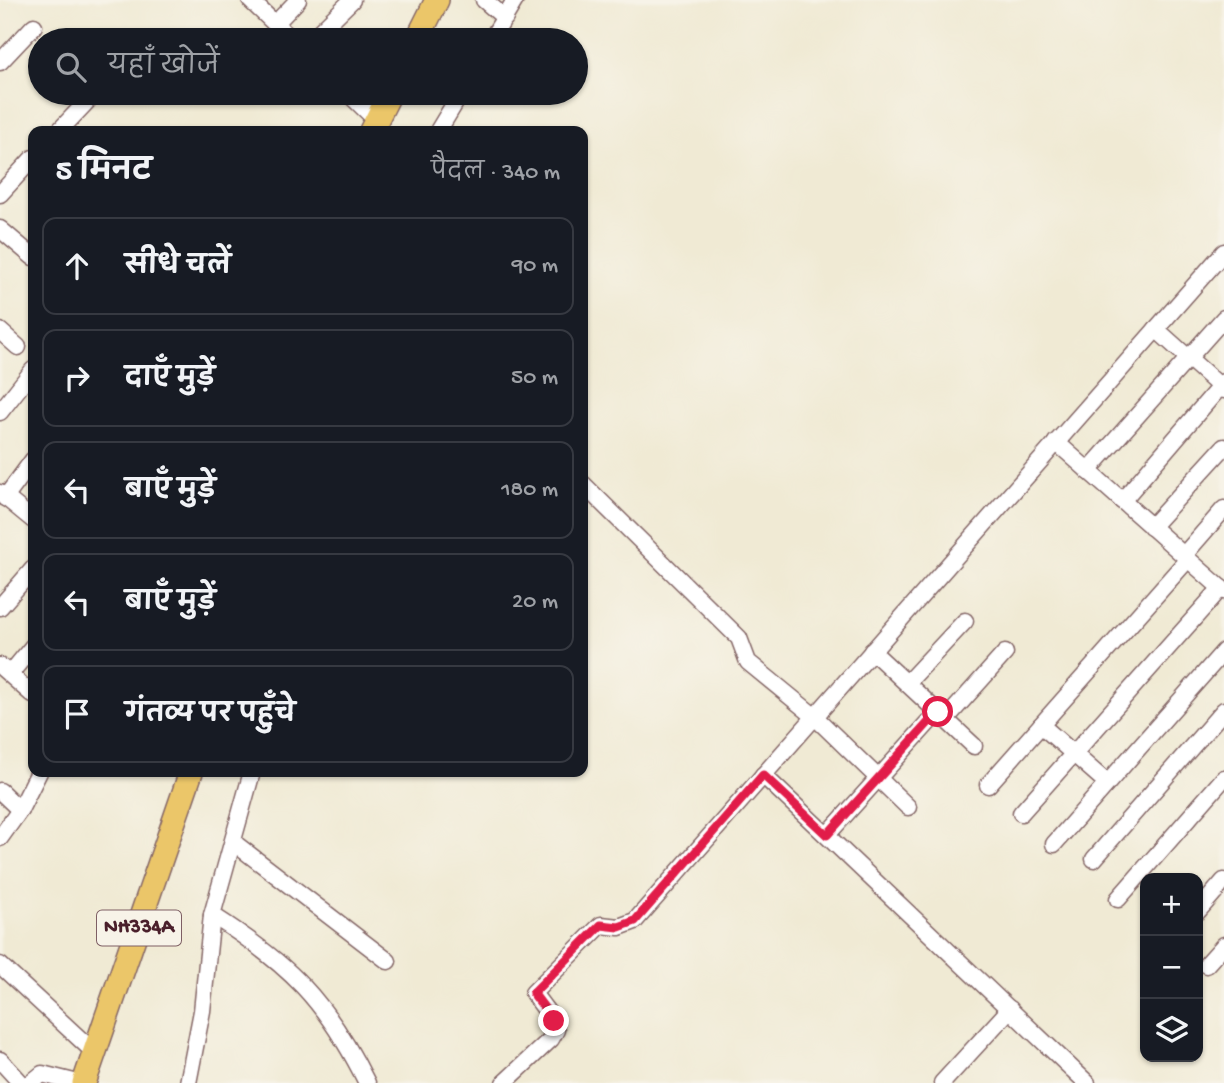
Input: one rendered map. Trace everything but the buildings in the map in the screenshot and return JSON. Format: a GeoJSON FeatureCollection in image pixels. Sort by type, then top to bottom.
{"type":"FeatureCollection","features":[{"type":"Feature","properties":{"kind":"highway"},"geometry":{"type":"LineString","coordinates":[[423,28],[437,0]]}},
{"type":"Feature","properties":{"kind":"highway"},"geometry":{"type":"LineString","coordinates":[[374,126],[384,105]]}},
{"type":"Feature","properties":{"kind":"highway","name":"NH334A"},"geometry":{"type":"LineString","coordinates":[[84,1083],[189,777]]}},
{"type":"Feature","properties":{"kind":"street"},"geometry":{"type":"LineString","coordinates":[[250,0],[279,28]]}},
{"type":"Feature","properties":{"kind":"street"},"geometry":{"type":"LineString","coordinates":[[275,24],[298,0]]}},
{"type":"Feature","properties":{"kind":"street"},"geometry":{"type":"LineString","coordinates":[[323,28],[352,0]]}},
{"type":"Feature","properties":{"kind":"street"},"geometry":{"type":"LineString","coordinates":[[484,0],[505,18]]}},
{"type":"Feature","properties":{"kind":"street"},"geometry":{"type":"LineString","coordinates":[[499,28],[515,0]]}},
{"type":"Feature","properties":{"kind":"street"},"geometry":{"type":"LineString","coordinates":[[0,62],[28,32]]}},
{"type":"Feature","properties":{"kind":"street"},"geometry":{"type":"LineString","coordinates":[[64,126],[84,105]]}},
{"type":"Feature","properties":{"kind":"street"},"geometry":{"type":"LineString","coordinates":[[357,105],[374,126]]}},
{"type":"Feature","properties":{"kind":"street"},"geometry":{"type":"LineString","coordinates":[[441,126],[454,105]]}},
{"type":"Feature","properties":{"kind":"street"},"geometry":{"type":"LineString","coordinates":[[0,194],[28,163]]}},
{"type":"Feature","properties":{"kind":"street"},"geometry":{"type":"LineString","coordinates":[[0,229],[28,253]]}},
{"type":"Feature","properties":{"kind":"street"},"geometry":{"type":"LineString","coordinates":[[504,1083],[551,1039],[555,1030],[554,1021],[533,993],[601,925],[619,927],[635,921],[1224,252]]}},
{"type":"Feature","properties":{"kind":"street"},"geometry":{"type":"LineString","coordinates":[[1088,471],[1224,318]]}},
{"type":"Feature","properties":{"kind":"street"},"geometry":{"type":"LineString","coordinates":[[1122,500],[1222,386],[1186,359],[1156,329]]}},
{"type":"Feature","properties":{"kind":"street"},"geometry":{"type":"LineString","coordinates":[[0,331],[18,347]]}},
{"type":"Feature","properties":{"kind":"street"},"geometry":{"type":"LineString","coordinates":[[0,412],[28,376]]}},
{"type":"Feature","properties":{"kind":"street"},"geometry":{"type":"LineString","coordinates":[[1021,813],[1221,584],[1151,527],[1056,442]]}},
{"type":"Feature","properties":{"kind":"street"},"geometry":{"type":"LineString","coordinates":[[1151,527],[1224,447]]}},
{"type":"Feature","properties":{"kind":"street"},"geometry":{"type":"LineString","coordinates":[[28,466],[3,496],[28,516]]}},
{"type":"Feature","properties":{"kind":"street"},"geometry":{"type":"LineString","coordinates":[[588,489],[739,638],[748,662],[814,716],[908,807]]}},
{"type":"Feature","properties":{"kind":"street"},"geometry":{"type":"LineString","coordinates":[[988,785],[1186,557],[1224,509]]}},
{"type":"Feature","properties":{"kind":"street"},"geometry":{"type":"LineString","coordinates":[[0,607],[28,575]]}},
{"type":"Feature","properties":{"kind":"street"},"geometry":{"type":"LineString","coordinates":[[906,683],[965,621]]}},
{"type":"Feature","properties":{"kind":"street"},"geometry":{"type":"LineString","coordinates":[[28,650],[5,670],[28,691]]}},
{"type":"Feature","properties":{"kind":"street"},"geometry":{"type":"LineString","coordinates":[[872,651],[974,746]]}},
{"type":"Feature","properties":{"kind":"street"},"geometry":{"type":"LineString","coordinates":[[1054,844],[1224,651]]}},
{"type":"Feature","properties":{"kind":"street"},"geometry":{"type":"LineString","coordinates":[[827,835],[1005,653]]}},
{"type":"Feature","properties":{"kind":"street"},"geometry":{"type":"LineString","coordinates":[[1094,859],[1224,710]]}},
{"type":"Feature","properties":{"kind":"street"},"geometry":{"type":"LineString","coordinates":[[1041,725],[1107,783]]}},
{"type":"Feature","properties":{"kind":"street"},"geometry":{"type":"LineString","coordinates":[[763,775],[1087,1083]]}},
{"type":"Feature","properties":{"kind":"street"},"geometry":{"type":"LineString","coordinates":[[0,838],[20,810],[36,777]]}},
{"type":"Feature","properties":{"kind":"street"},"geometry":{"type":"LineString","coordinates":[[188,1083],[202,1011],[212,915],[251,777]]}},
{"type":"Feature","properties":{"kind":"street"},"geometry":{"type":"LineString","coordinates":[[1118,899],[1224,778]]}},
{"type":"Feature","properties":{"kind":"street"},"geometry":{"type":"LineString","coordinates":[[0,791],[20,810]]}},
{"type":"Feature","properties":{"kind":"street"},"geometry":{"type":"LineString","coordinates":[[233,842],[388,961]]}},
{"type":"Feature","properties":{"kind":"street"},"geometry":{"type":"LineString","coordinates":[[1203,905],[1224,881]]}},
{"type":"Feature","properties":{"kind":"street"},"geometry":{"type":"LineString","coordinates":[[212,915],[259,944],[309,990],[344,1037],[367,1083]]}},
{"type":"Feature","properties":{"kind":"street"},"geometry":{"type":"LineString","coordinates":[[1206,965],[1224,945]]}},
{"type":"Feature","properties":{"kind":"street"},"geometry":{"type":"LineString","coordinates":[[0,965],[94,1052]]}},
{"type":"Feature","properties":{"kind":"street"},"geometry":{"type":"LineString","coordinates":[[942,1083],[1010,1009]]}},
{"type":"Feature","properties":{"kind":"street"},"geometry":{"type":"LineString","coordinates":[[0,1060],[21,1083]]}},
{"type":"Feature","properties":{"kind":"street"},"geometry":{"type":"LineString","coordinates":[[31,1083],[42,1074],[78,1083]]}},
{"type":"Feature","properties":{"kind":"route"},"geometry":{"type":"LineString","coordinates":[[554,1021],[533,993],[601,925],[619,927],[635,921],[763,775],[827,835],[938,712]]}}]}
